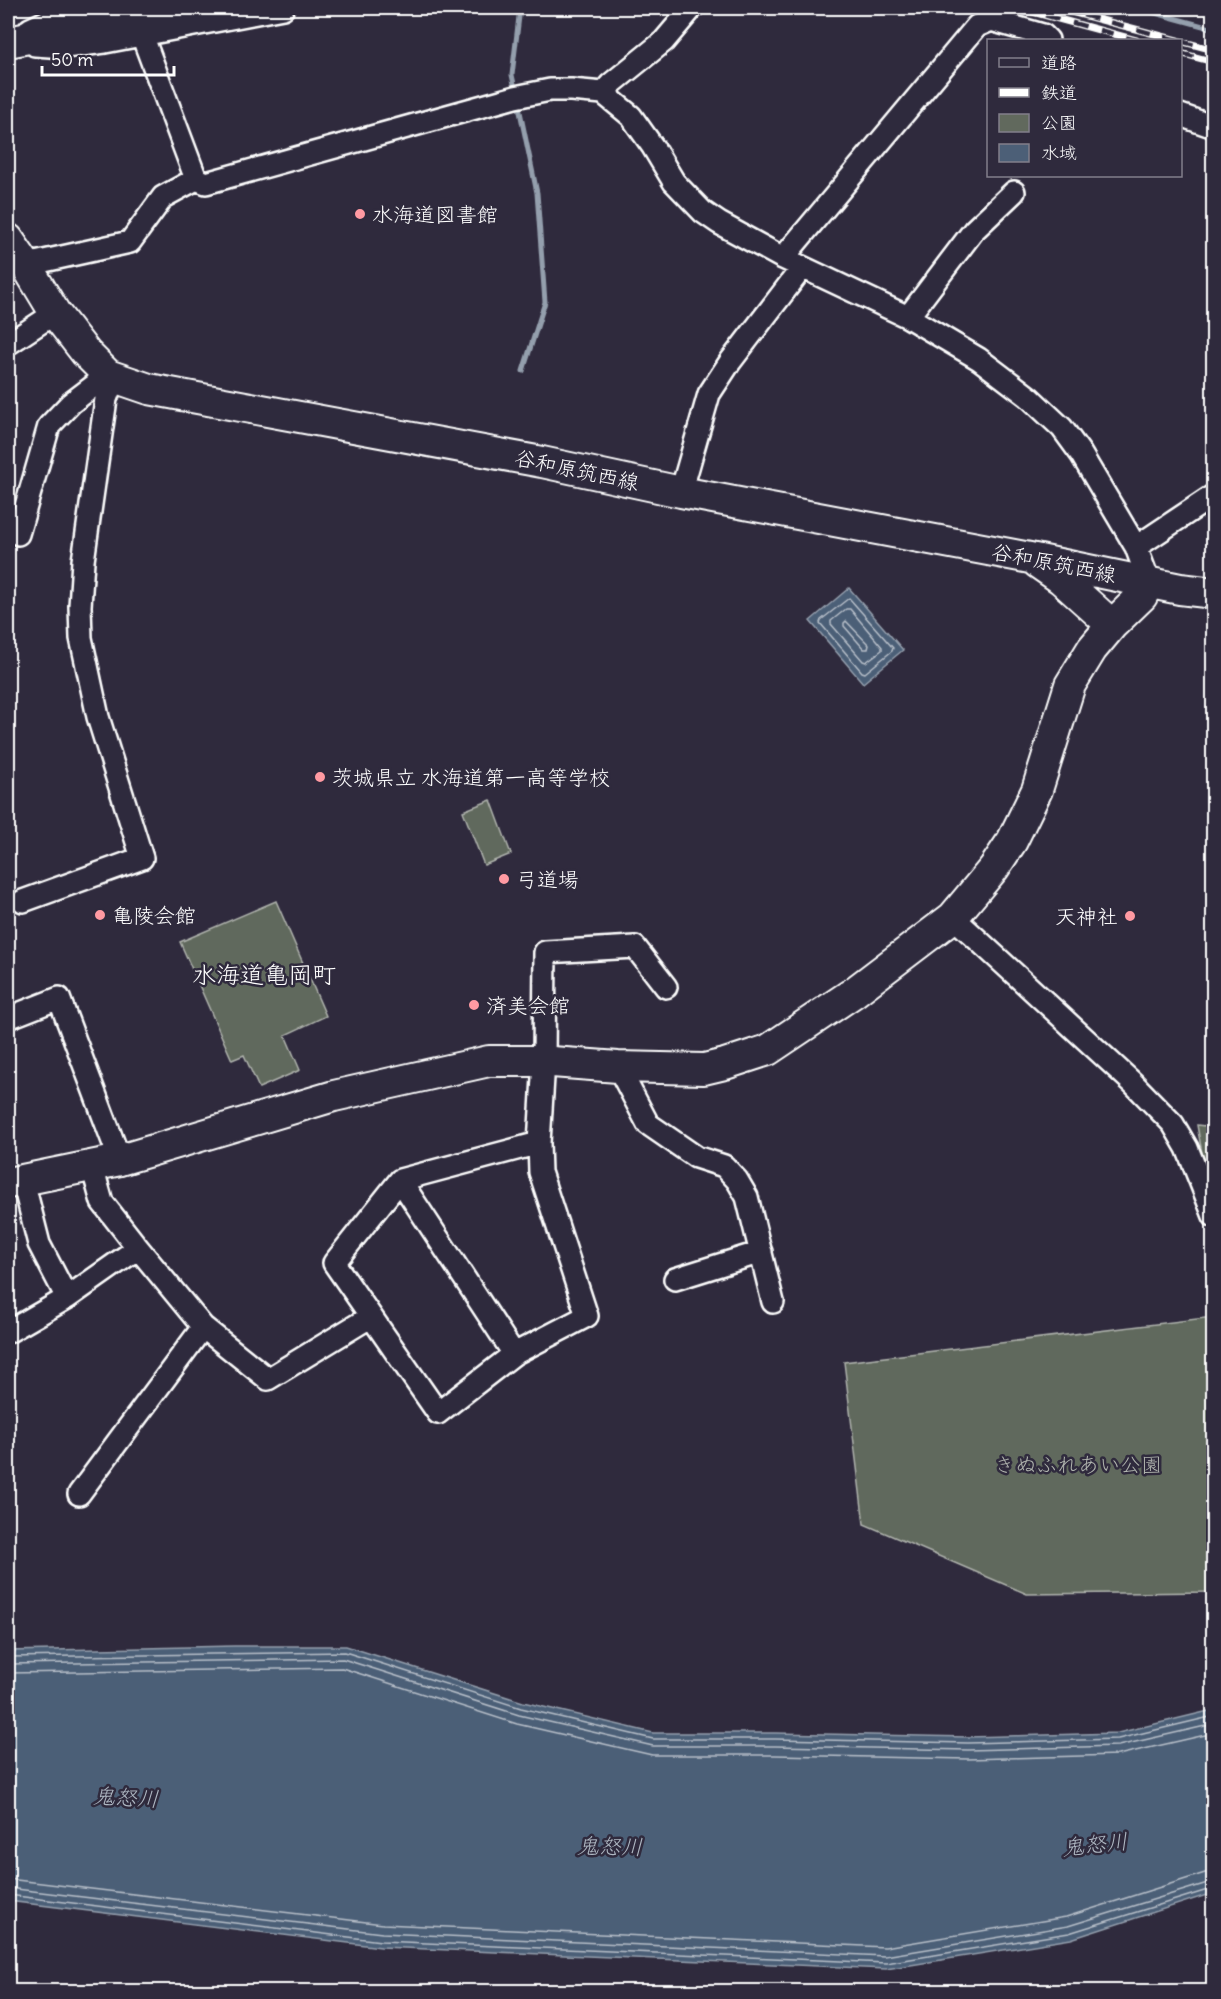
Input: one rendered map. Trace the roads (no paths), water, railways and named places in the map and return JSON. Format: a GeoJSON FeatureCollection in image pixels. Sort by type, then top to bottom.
{"type":"FeatureCollection","features":[{"type":"Feature","properties":{"kind":"street"},"geometry":{"type":"LineString","coordinates":[[8,41],[67,12],[90,8]]}},
{"type":"Feature","properties":{"kind":"street"},"geometry":{"type":"LineString","coordinates":[[8,41],[184,8]]}},
{"type":"Feature","properties":{"kind":"street"},"geometry":{"type":"LineString","coordinates":[[8,41],[65,46],[105,42],[283,8]]}},
{"type":"Feature","properties":{"kind":"street"},"geometry":{"type":"LineString","coordinates":[[603,93],[664,41],[692,8]]}},
{"type":"Feature","properties":{"kind":"street"},"geometry":{"type":"LineString","coordinates":[[681,492],[709,394],[793,263],[977,26],[991,20],[1043,35],[1047,39]]}},
{"type":"Feature","properties":{"kind":"street"},"geometry":{"type":"LineString","coordinates":[[67,1298],[39,1244],[15,1182],[120,1160],[334,1096],[489,1061],[544,1061],[618,1067],[704,1069],[768,1050],[854,993],[953,917],[994,868],[1012,842],[1037,790],[1070,685],[1092,649],[1132,606],[1147,588],[1149,582],[1136,547],[1081,454],[1062,428],[1029,397],[979,359],[908,317],[793,263],[719,223],[691,201],[674,182],[636,124],[603,93],[550,90],[475,108],[206,183],[196,179],[142,35]]}},
{"type":"Feature","properties":{"kind":"street"},"geometry":{"type":"LineString","coordinates":[[1182,116],[1214,127]]}},
{"type":"Feature","properties":{"kind":"street"},"geometry":{"type":"LineString","coordinates":[[16,259],[130,242],[163,197],[196,179]]}},
{"type":"Feature","properties":{"kind":"street"},"geometry":{"type":"LineString","coordinates":[[908,317],[974,230],[1014,192]]}},
{"type":"Feature","properties":{"kind":"street","name":"谷和原筑西線"},"geometry":{"type":"LineString","coordinates":[[16,259],[86,353],[111,376],[149,388],[1214,593]]}},
{"type":"Feature","properties":{"kind":"street"},"geometry":{"type":"LineString","coordinates":[[8,344],[54,313]]}},
{"type":"Feature","properties":{"kind":"street"},"geometry":{"type":"LineString","coordinates":[[18,534],[49,426],[71,403],[111,376]]}},
{"type":"Feature","properties":{"kind":"street"},"geometry":{"type":"LineString","coordinates":[[23,901],[142,858],[98,717],[81,638],[80,606],[84,551],[111,376]]}},
{"type":"Feature","properties":{"kind":"street"},"geometry":{"type":"LineString","coordinates":[[1136,547],[1214,495]]}},
{"type":"Feature","properties":{"kind":"street"},"geometry":{"type":"LineString","coordinates":[[1030,558],[1061,579],[1112,625]]}},
{"type":"Feature","properties":{"kind":"street"},"geometry":{"type":"LineString","coordinates":[[953,917],[1133,1083],[1173,1124],[1186,1148],[1214,1216]]}},
{"type":"Feature","properties":{"kind":"street"},"geometry":{"type":"LineString","coordinates":[[539,1143],[400,1180],[334,1263],[438,1413],[514,1354],[587,1316],[540,1172],[545,952],[635,947],[666,987]]}},
{"type":"Feature","properties":{"kind":"street"},"geometry":{"type":"LineString","coordinates":[[8,1018],[59,998],[120,1160]]}},
{"type":"Feature","properties":{"kind":"street"},"geometry":{"type":"LineString","coordinates":[[618,1067],[648,1124],[696,1156],[724,1166],[738,1180],[747,1197],[773,1302]]}},
{"type":"Feature","properties":{"kind":"street"},"geometry":{"type":"LineString","coordinates":[[92,1166],[102,1202],[203,1327],[268,1379],[370,1317]]}},
{"type":"Feature","properties":{"kind":"street"},"geometry":{"type":"LineString","coordinates":[[400,1180],[514,1354]]}},
{"type":"Feature","properties":{"kind":"street"},"geometry":{"type":"LineString","coordinates":[[8,1332],[67,1298],[138,1248]]}},
{"type":"Feature","properties":{"kind":"street"},"geometry":{"type":"LineString","coordinates":[[675,1279],[761,1252]]}},
{"type":"Feature","properties":{"kind":"street"},"geometry":{"type":"LineString","coordinates":[[78,1494],[203,1327]]}},
{"type":"Feature","properties":{"kind":"water"},"geometry":{"type":"Polygon","coordinates":[[[849,588],[903,650],[863,683],[810,621],[849,588]]]}},
{"type":"Feature","properties":{"kind":"water","name":"鬼怒川"},"geometry":{"type":"Polygon","coordinates":[[[346,1646],[523,1702],[653,1733],[968,1737],[1118,1733],[1213,1710],[1213,1893],[1071,1939],[886,1969],[381,1947],[8,1901],[8,1651],[346,1646]]]}},
{"type":"Feature","properties":{"kind":"waterway"},"geometry":{"type":"LineString","coordinates":[[516,93],[512,75],[520,8]]}},
{"type":"Feature","properties":{"kind":"waterway"},"geometry":{"type":"LineString","coordinates":[[1137,8],[1214,29]]}},
{"type":"Feature","properties":{"kind":"waterway"},"geometry":{"type":"LineString","coordinates":[[518,102],[537,193],[545,302],[523,371]]}},
{"type":"Feature","properties":{"kind":"railway"},"geometry":{"type":"LineString","coordinates":[[1018,8],[1132,39]]}},
{"type":"Feature","properties":{"kind":"railway"},"geometry":{"type":"LineString","coordinates":[[1056,8],[1173,39]]}},
{"type":"Feature","properties":{"kind":"railway"},"geometry":{"type":"LineString","coordinates":[[1182,42],[1214,50]]}},
{"type":"Feature","properties":{"kind":"railway"},"geometry":{"type":"LineString","coordinates":[[1182,54],[1214,62]]}},
{"type":"Feature","properties":{"kind":"place","name":"水海道図書館"},"geometry":{"type":"Point","coordinates":[360,214]}},
{"type":"Feature","properties":{"kind":"place","name":"茨城県立 水海道第一高等学校"},"geometry":{"type":"Point","coordinates":[320,777]}},
{"type":"Feature","properties":{"kind":"place","name":"弓道場"},"geometry":{"type":"Point","coordinates":[504,879]}},
{"type":"Feature","properties":{"kind":"place","name":"亀陵会館"},"geometry":{"type":"Point","coordinates":[100,915]}},
{"type":"Feature","properties":{"kind":"place","name":"天神社"},"geometry":{"type":"Point","coordinates":[1130,916]}},
{"type":"Feature","properties":{"kind":"place","name":"済美会館"},"geometry":{"type":"Point","coordinates":[474,1005]}},
{"type":"Feature","properties":{"kind":"district","name":"水海道亀岡町"},"geometry":{"type":"Point","coordinates":[264,974]}},
{"type":"Feature","properties":{"kind":"park label","name":"きぬふれあい公園"},"geometry":{"type":"Point","coordinates":[1078,1464]}}]}
